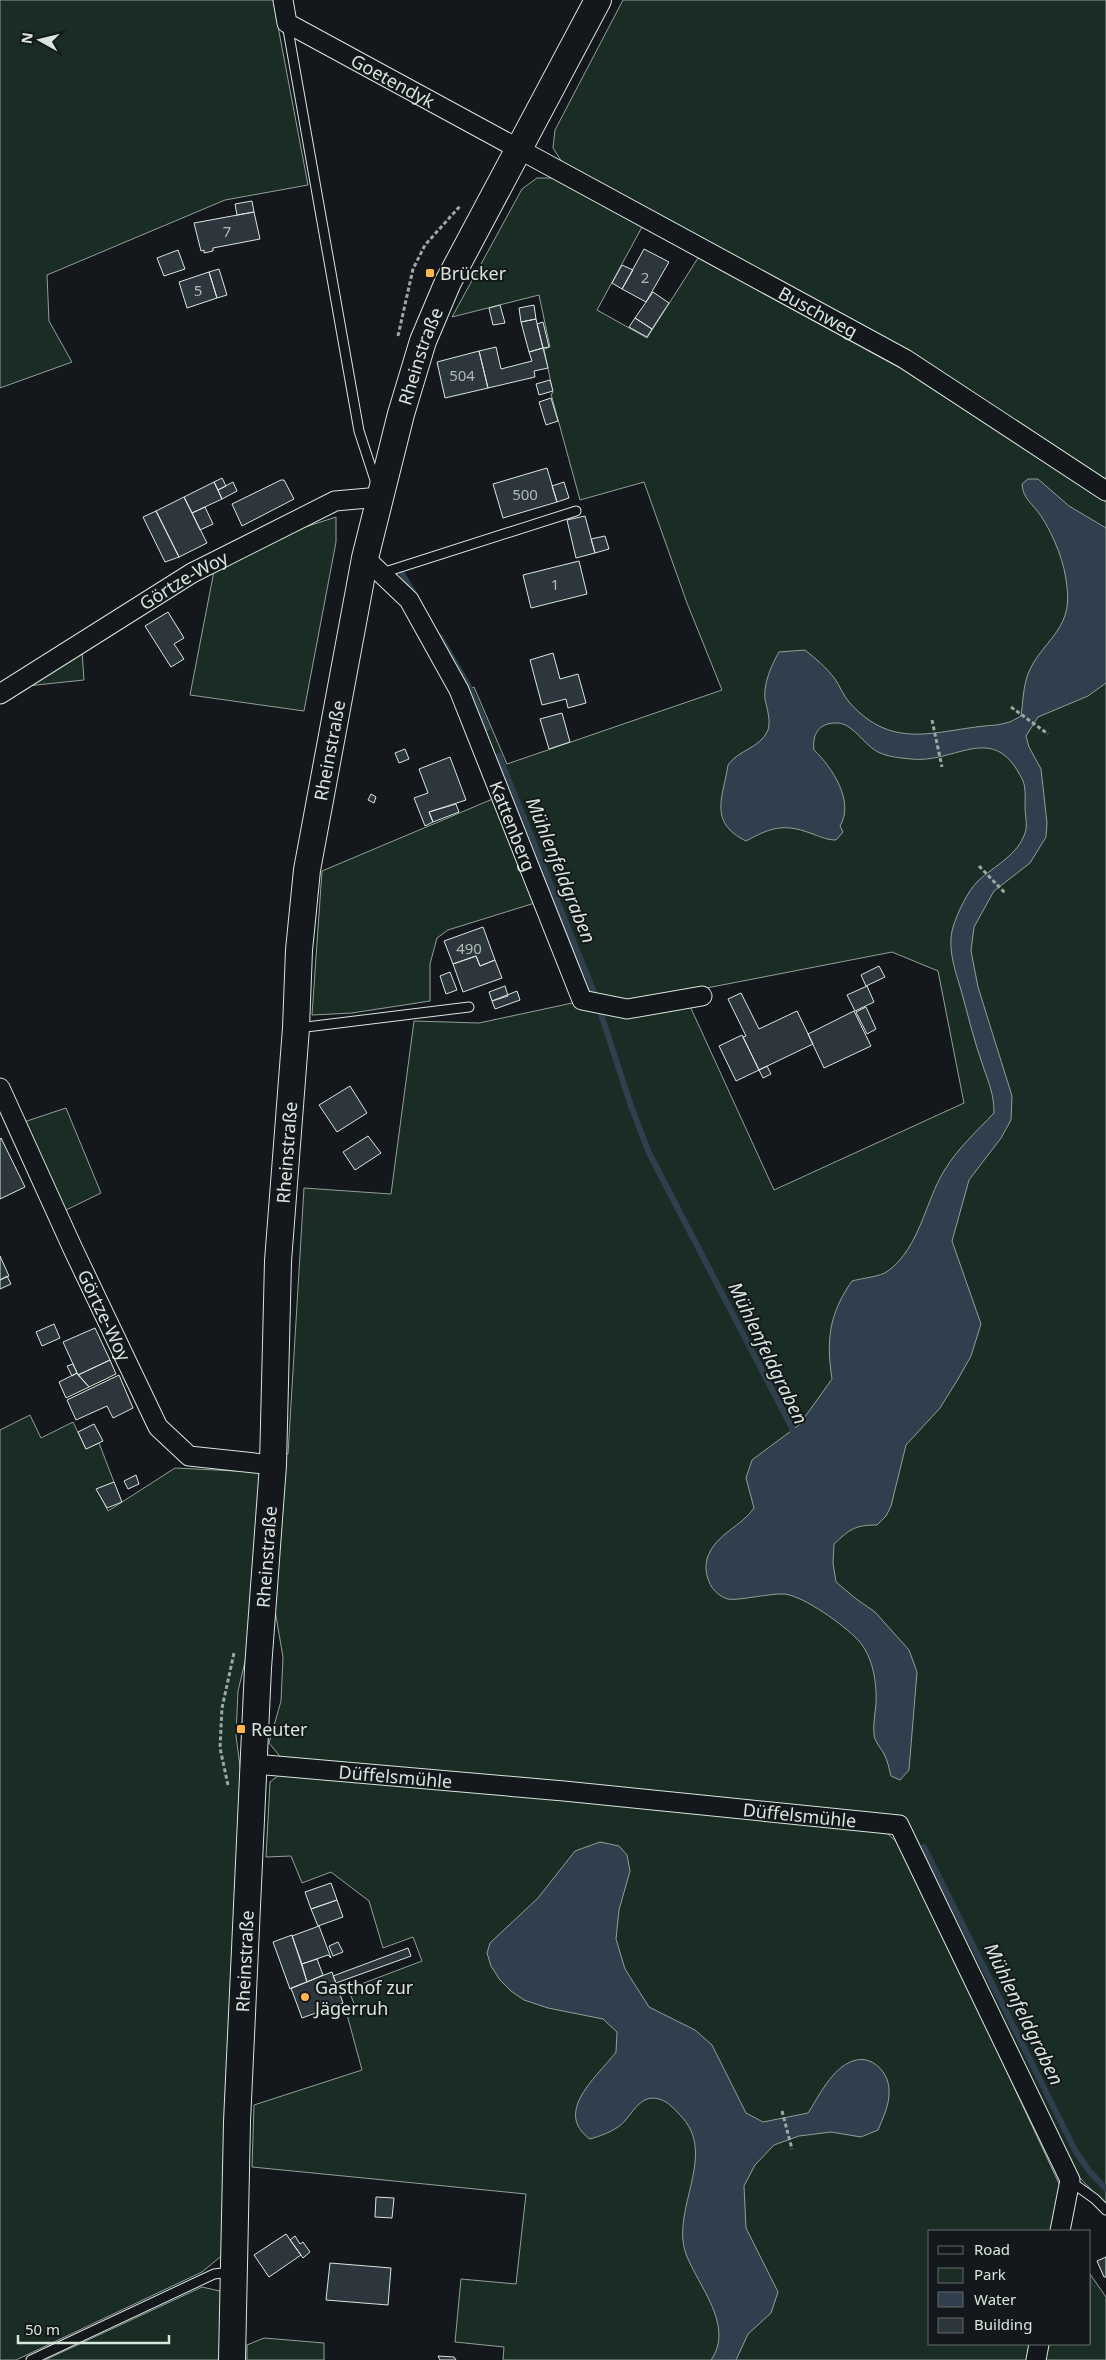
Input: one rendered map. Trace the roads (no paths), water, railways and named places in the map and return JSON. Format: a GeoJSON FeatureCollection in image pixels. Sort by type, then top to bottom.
{"type":"FeatureCollection","features":[{"type":"Feature","properties":{"kind":"main road","name":"Rheinstraße"},"geometry":{"type":"LineString","coordinates":[[232,2360],[237,2122],[258,1668],[273,1465],[278,1261],[296,1028],[299,950],[307,870],[374,566],[380,497],[401,414],[423,341],[448,282],[598,0]]}},
{"type":"Feature","properties":{"kind":"street"},"geometry":{"type":"LineString","coordinates":[[282,0],[287,23]]}},
{"type":"Feature","properties":{"kind":"street","name":"Goetendyk"},"geometry":{"type":"LineString","coordinates":[[287,23],[520,149]]}},
{"type":"Feature","properties":{"kind":"street","name":"Buschweg"},"geometry":{"type":"LineString","coordinates":[[520,149],[904,359],[1106,491]]}},
{"type":"Feature","properties":{"kind":"street","name":"Görtze-Woy"},"geometry":{"type":"LineString","coordinates":[[0,694],[192,573],[334,501],[380,497]]}},
{"type":"Feature","properties":{"kind":"street","name":"Kattenberg"},"geometry":{"type":"LineString","coordinates":[[374,566],[409,600],[459,690],[582,1000],[627,1009],[702,996]]}},
{"type":"Feature","properties":{"kind":"street","name":"Görtze-Woy"},"geometry":{"type":"LineString","coordinates":[[0,1088],[158,1427],[189,1456],[273,1465]]}},
{"type":"Feature","properties":{"kind":"street","name":"Düffelsmühle"},"geometry":{"type":"LineString","coordinates":[[254,1764],[564,1791],[899,1825],[1070,2181]]}},
{"type":"Feature","properties":{"kind":"street"},"geometry":{"type":"LineString","coordinates":[[1060,2230],[1070,2181]]}},
{"type":"Feature","properties":{"kind":"street"},"geometry":{"type":"LineString","coordinates":[[1036,2360],[1039,2345]]}},
{"type":"Feature","properties":{"kind":"lane"},"geometry":{"type":"LineString","coordinates":[[287,23],[359,431],[380,497]]}},
{"type":"Feature","properties":{"kind":"lane"},"geometry":{"type":"LineString","coordinates":[[374,566],[576,511]]}},
{"type":"Feature","properties":{"kind":"lane"},"geometry":{"type":"LineString","coordinates":[[296,1028],[469,1007]]}},
{"type":"Feature","properties":{"kind":"lane"},"geometry":{"type":"LineString","coordinates":[[1070,2181],[1095,2199],[1106,2210]]}},
{"type":"Feature","properties":{"kind":"lane"},"geometry":{"type":"LineString","coordinates":[[31,2360],[214,2274],[234,2271]]}},
{"type":"Feature","properties":{"kind":"water"},"geometry":{"type":"Polygon","coordinates":[[[1028,479],[1038,479],[1069,506],[1106,528],[1106,683],[1088,696],[1038,717],[1026,736],[1029,747],[1041,769],[1047,823],[1046,837],[1030,863],[994,891],[974,927],[971,951],[978,987],[1012,1096],[1011,1120],[1001,1138],[969,1180],[952,1241],[981,1324],[971,1356],[940,1408],[906,1445],[891,1506],[886,1516],[877,1525],[853,1529],[834,1544],[833,1563],[836,1582],[875,1612],[909,1650],[917,1672],[909,1770],[900,1780],[891,1776],[885,1757],[874,1737],[875,1679],[871,1662],[858,1640],[824,1612],[793,1596],[779,1594],[728,1599],[722,1596],[716,1592],[709,1582],[706,1562],[717,1542],[754,1508],[746,1478],[752,1460],[799,1425],[832,1379],[829,1352],[831,1328],[844,1293],[852,1281],[885,1273],[899,1261],[915,1237],[937,1183],[949,1163],[994,1113],[991,1089],[954,967],[951,935],[960,909],[974,886],[1005,860],[1022,841],[1026,827],[1025,787],[1012,762],[1000,752],[987,748],[973,749],[928,759],[894,757],[878,752],[853,730],[836,723],[825,725],[818,730],[814,739],[814,750],[834,775],[843,796],[845,806],[844,817],[840,826],[843,832],[836,840],[826,839],[792,828],[777,828],[746,841],[734,834],[726,826],[722,817],[721,799],[728,765],[738,755],[760,741],[768,730],[769,718],[765,699],[765,687],[779,652],[805,650],[828,671],[849,702],[866,718],[883,728],[901,733],[937,733],[997,725],[1010,722],[1021,716],[1028,674],[1040,653],[1061,625],[1068,602],[1066,578],[1058,550],[1046,524],[1024,494],[1022,484],[1028,479]]]}},
{"type":"Feature","properties":{"kind":"water"},"geometry":{"type":"Polygon","coordinates":[[[600,1842],[619,1846],[627,1855],[630,1871],[619,1910],[616,1939],[625,1969],[649,2007],[695,2030],[712,2045],[746,2113],[763,2122],[808,2113],[832,2076],[845,2065],[860,2059],[872,2062],[878,2066],[888,2083],[889,2095],[887,2106],[878,2130],[861,2137],[831,2132],[799,2136],[774,2145],[755,2165],[744,2186],[746,2228],[778,2292],[771,2313],[748,2334],[736,2360],[711,2360],[717,2347],[719,2334],[717,2320],[706,2293],[686,2254],[683,2237],[684,2219],[695,2164],[695,2147],[691,2130],[671,2106],[663,2100],[652,2098],[640,2103],[618,2127],[590,2139],[580,2128],[576,2117],[577,2106],[582,2094],[616,2052],[617,2032],[603,2019],[548,2008],[524,2000],[500,1980],[491,1966],[487,1953],[490,1943],[538,1898],[575,1851],[600,1842]]]}},
{"type":"Feature","properties":{"kind":"waterway","name":"Mühlenfeldgraben"},"geometry":{"type":"LineString","coordinates":[[401,572],[416,597]]}},
{"type":"Feature","properties":{"kind":"waterway","name":"Mühlenfeldgraben"},"geometry":{"type":"LineString","coordinates":[[440,637],[468,685],[487,728]]}},
{"type":"Feature","properties":{"kind":"waterway","name":"Mühlenfeldgraben"},"geometry":{"type":"LineString","coordinates":[[499,756],[595,995]]}},
{"type":"Feature","properties":{"kind":"waterway","name":"Mühlenfeldgraben"},"geometry":{"type":"LineString","coordinates":[[601,1014],[631,1106],[649,1153],[793,1430],[793,1437]]}},
{"type":"Feature","properties":{"kind":"waterway","name":"Mühlenfeldgraben"},"geometry":{"type":"LineString","coordinates":[[924,1847],[1076,2152],[1090,2172],[1106,2189]]}},
{"type":"Feature","properties":{"kind":"place","name":"Brücker"},"geometry":{"type":"Point","coordinates":[430,273]}},
{"type":"Feature","properties":{"kind":"place","name":"Reuter"},"geometry":{"type":"Point","coordinates":[241,1729]}},
{"type":"Feature","properties":{"kind":"place","name":"Gasthof zur Jägerruh"},"geometry":{"type":"Point","coordinates":[305,1997]}}]}
